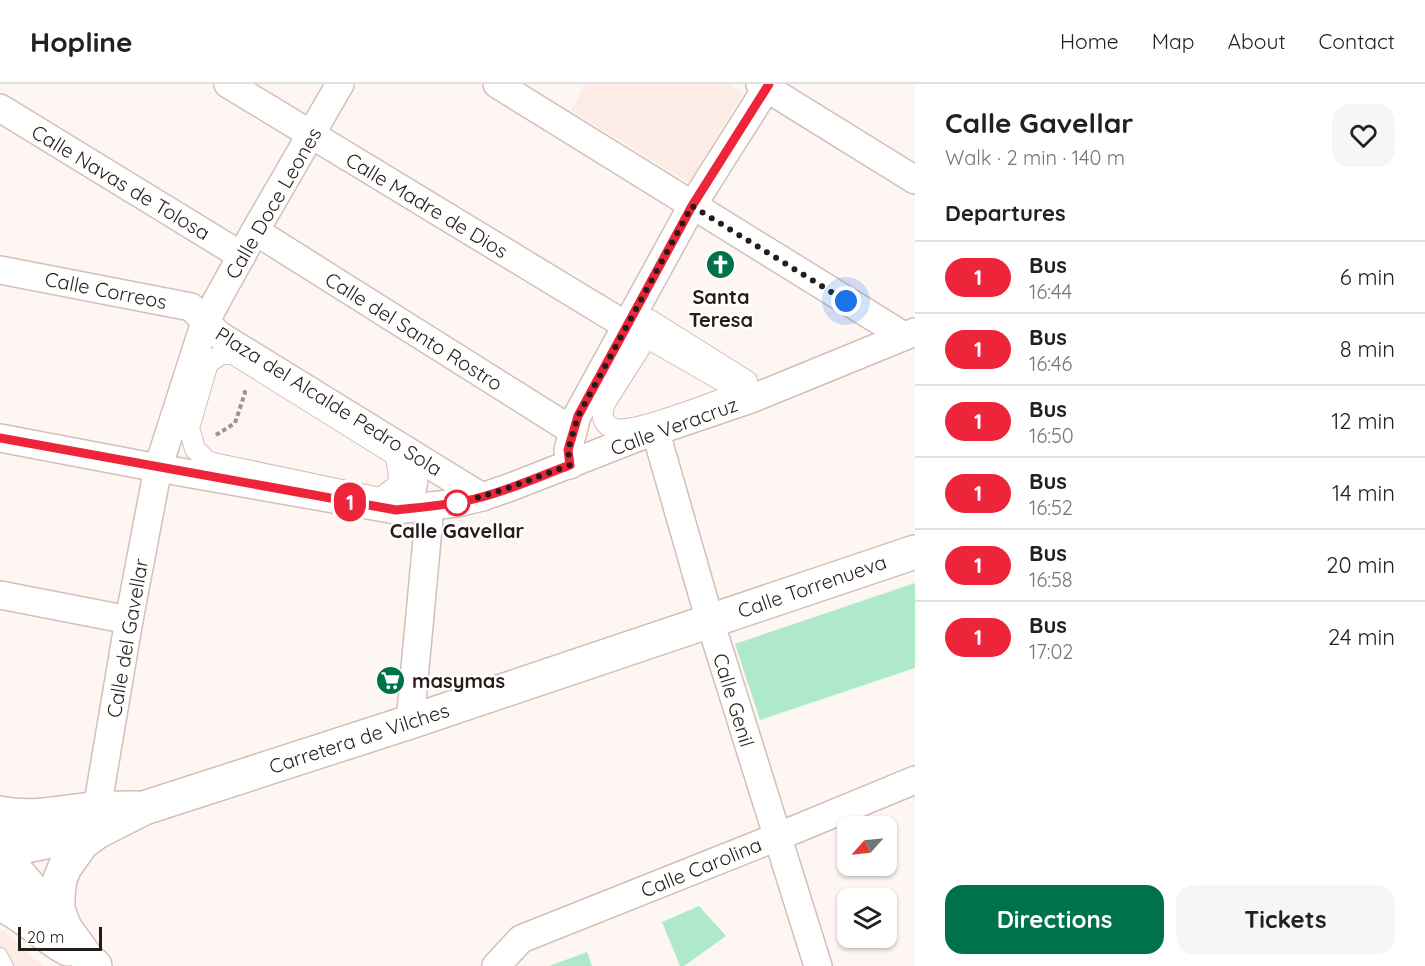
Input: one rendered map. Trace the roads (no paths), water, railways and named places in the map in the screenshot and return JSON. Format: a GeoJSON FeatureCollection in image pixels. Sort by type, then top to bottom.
{"type":"FeatureCollection","features":[{"type":"Feature","properties":{"kind":"street","name":"Calle Madre de Dios"},"geometry":{"type":"LineString","coordinates":[[228,84],[637,332]]}},
{"type":"Feature","properties":{"kind":"street","name":"Calle Doce Leones"},"geometry":{"type":"LineString","coordinates":[[205,322],[340,84]]}},
{"type":"Feature","properties":{"kind":"street"},"geometry":{"type":"LineString","coordinates":[[497,84],[692,206],[910,334]]}},
{"type":"Feature","properties":{"kind":"street"},"geometry":{"type":"LineString","coordinates":[[746,395],[627,429],[614,429],[604,421],[602,414],[692,206],[765,85],[914,177]]}},
{"type":"Feature","properties":{"kind":"street","name":"Calle Navas de Tolosa"},"geometry":{"type":"LineString","coordinates":[[0,108],[242,256]]}},
{"type":"Feature","properties":{"kind":"street","name":"Calle del Santo Rostro"},"geometry":{"type":"LineString","coordinates":[[255,231],[573,431]]}},
{"type":"Feature","properties":{"kind":"street","name":"Calle Correos"},"geometry":{"type":"LineString","coordinates":[[0,270],[191,307],[205,322]]}},
{"type":"Feature","properties":{"kind":"street","name":"Plaza del Alcalde Pedro Sola"},"geometry":{"type":"LineString","coordinates":[[429,507],[396,510],[158,468],[205,322],[219,335],[482,497]]}},
{"type":"Feature","properties":{"kind":"street"},"geometry":{"type":"LineString","coordinates":[[637,332],[746,395]]}},
{"type":"Feature","properties":{"kind":"street"},"geometry":{"type":"LineString","coordinates":[[570,465],[568,450],[578,416],[637,332]]}},
{"type":"Feature","properties":{"kind":"street","name":"Calle Veracruz"},"geometry":{"type":"LineString","coordinates":[[429,507],[482,497],[511,487],[910,334]]}},
{"type":"Feature","properties":{"kind":"street"},"geometry":{"type":"LineString","coordinates":[[233,354],[395,455],[398,465],[398,485],[380,498],[213,463],[206,460],[195,449],[189,428],[208,363],[220,355],[233,354]]}},
{"type":"Feature","properties":{"kind":"street","name":"Calle Genil"},"geometry":{"type":"LineString","coordinates":[[656,433],[710,621],[818,966]]}},
{"type":"Feature","properties":{"kind":"street"},"geometry":{"type":"LineString","coordinates":[[0,438],[158,468]]}},
{"type":"Feature","properties":{"kind":"street"},"geometry":{"type":"LineString","coordinates":[[396,510],[407,500],[413,485],[416,470],[411,454]]}},
{"type":"Feature","properties":{"kind":"street","name":"Calle del Gavellar"},"geometry":{"type":"LineString","coordinates":[[97,820],[129,620],[158,468]]}},
{"type":"Feature","properties":{"kind":"street"},"geometry":{"type":"LineString","coordinates":[[410,722],[429,507]]}},
{"type":"Feature","properties":{"kind":"street","name":"Calle Torrenueva"},"geometry":{"type":"LineString","coordinates":[[710,621],[915,552]]}},
{"type":"Feature","properties":{"kind":"street"},"geometry":{"type":"LineString","coordinates":[[0,595],[129,620]]}},
{"type":"Feature","properties":{"kind":"street","name":"Carretera de Vilches"},"geometry":{"type":"LineString","coordinates":[[2,854],[97,820],[144,808],[410,722],[710,621]]}},
{"type":"Feature","properties":{"kind":"street","name":"Calle Carolina"},"geometry":{"type":"LineString","coordinates":[[496,966],[521,939],[915,780]]}},
{"type":"Feature","properties":{"kind":"street","name":"Carretera de Vilches"},"geometry":{"type":"LineString","coordinates":[[0,813],[97,820]]}},
{"type":"Feature","properties":{"kind":"street"},"geometry":{"type":"LineString","coordinates":[[66,928],[58,910],[60,879],[65,867],[97,820]]}},
{"type":"Feature","properties":{"kind":"street"},"geometry":{"type":"LineString","coordinates":[[2,854],[66,928],[90,962]]}},
{"type":"Feature","properties":{"kind":"street"},"geometry":{"type":"LineString","coordinates":[[0,904],[13,909],[56,943],[90,962]]}},
{"type":"Feature","properties":{"kind":"lane"},"geometry":{"type":"LineString","coordinates":[[0,955],[6,966]]}},
{"type":"Feature","properties":{"kind":"place","name":"Santa Teresa"},"geometry":{"type":"Point","coordinates":[721,265]}},
{"type":"Feature","properties":{"kind":"place","name":"Calle Gavellar"},"geometry":{"type":"Point","coordinates":[457,503]}},
{"type":"Feature","properties":{"kind":"place","name":"masymas"},"geometry":{"type":"Point","coordinates":[391,680]}}]}
